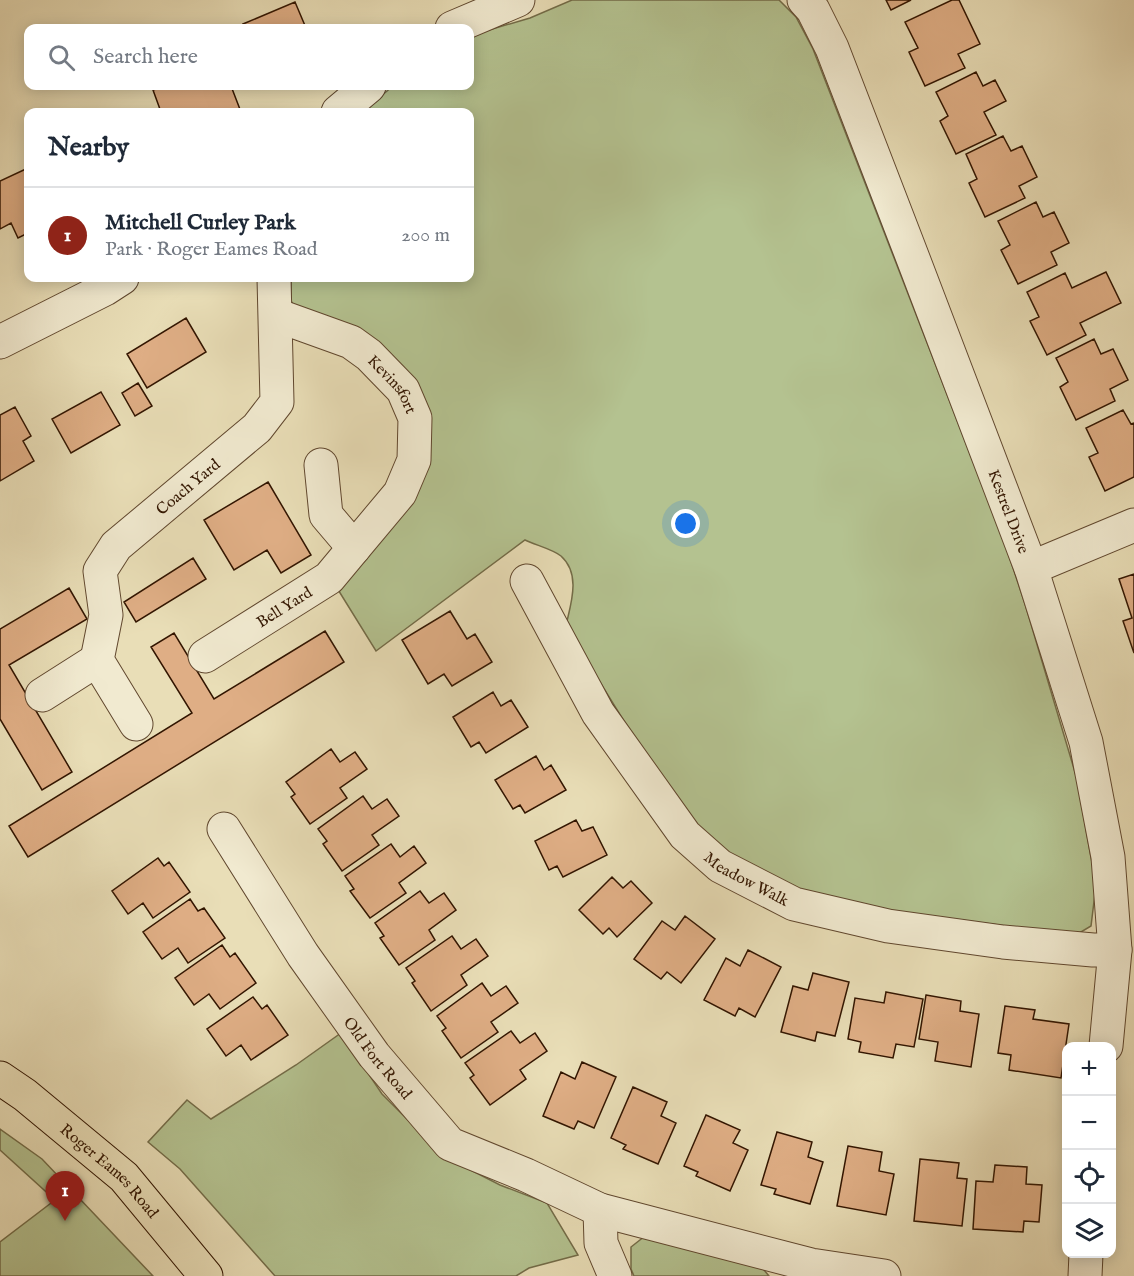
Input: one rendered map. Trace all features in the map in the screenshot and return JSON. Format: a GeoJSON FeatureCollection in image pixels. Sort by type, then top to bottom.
{"type":"FeatureCollection","features":[{"type":"Feature","properties":{"kind":"main road","name":"Roger Eames Road"},"geometry":{"type":"LineString","coordinates":[[0,1078],[25,1095],[124,1177],[206,1276]]}},
{"type":"Feature","properties":{"kind":"street"},"geometry":{"type":"LineString","coordinates":[[461,24],[518,0]]}},
{"type":"Feature","properties":{"kind":"street","name":"Kestrel Drive"},"geometry":{"type":"LineString","coordinates":[[804,0],[813,10],[832,48],[1030,568],[1086,742],[1108,857],[1115,950],[1106,1042]]}},
{"type":"Feature","properties":{"kind":"street"},"geometry":{"type":"LineString","coordinates":[[343,108],[364,90]]}},
{"type":"Feature","properties":{"kind":"street"},"geometry":{"type":"LineString","coordinates":[[0,342],[116,282]]}},
{"type":"Feature","properties":{"kind":"street"},"geometry":{"type":"LineString","coordinates":[[274,282],[276,315]]}},
{"type":"Feature","properties":{"kind":"street","name":"Kevinsfort"},"geometry":{"type":"LineString","coordinates":[[276,315],[351,342],[369,355],[403,390],[415,418],[414,460],[400,493],[354,548]]}},
{"type":"Feature","properties":{"kind":"street","name":"Coach Yard"},"geometry":{"type":"LineString","coordinates":[[97,660],[106,615],[100,572],[116,546],[257,428],[277,402],[274,348],[276,315]]}},
{"type":"Feature","properties":{"kind":"street"},"geometry":{"type":"LineString","coordinates":[[321,465],[326,515],[354,548]]}},
{"type":"Feature","properties":{"kind":"street"},"geometry":{"type":"LineString","coordinates":[[1030,568],[1134,525]]}},
{"type":"Feature","properties":{"kind":"street","name":"Bell Yard"},"geometry":{"type":"LineString","coordinates":[[205,656],[329,578],[354,548]]}},
{"type":"Feature","properties":{"kind":"street","name":"Meadow Walk"},"geometry":{"type":"LineString","coordinates":[[527,581],[598,713],[685,835],[720,866],[794,904],[888,926],[1003,942],[1093,951],[1115,950]]}},
{"type":"Feature","properties":{"kind":"street"},"geometry":{"type":"LineString","coordinates":[[42,695],[97,660],[136,724]]}},
{"type":"Feature","properties":{"kind":"street","name":"Old Fort Road"},"geometry":{"type":"LineString","coordinates":[[224,829],[303,956],[374,1055],[450,1144],[526,1174],[600,1210],[809,1271],[884,1276]]}},
{"type":"Feature","properties":{"kind":"street"},"geometry":{"type":"LineString","coordinates":[[600,1210],[601,1243],[615,1276]]}},
{"type":"Feature","properties":{"kind":"street"},"geometry":{"type":"LineString","coordinates":[[1084,1276],[1086,1258]]}},
{"type":"Feature","properties":{"kind":"green space"},"geometry":{"type":"Polygon","coordinates":[[[572,0],[779,0],[796,17],[813,49],[1004,541],[1025,604],[1077,779],[1096,885],[1091,926],[1076,935],[861,907],[773,882],[728,861],[690,816],[635,739],[598,679],[567,621],[573,587],[571,570],[561,556],[553,551],[525,540],[376,651],[337,588],[367,556],[418,395],[298,312],[291,301],[291,282],[474,282],[474,108],[367,108],[388,90],[474,90],[474,36],[530,18],[572,0]]]}},
{"type":"Feature","properties":{"kind":"green space"},"geometry":{"type":"Polygon","coordinates":[[[341,1033],[382,1094],[445,1157],[500,1185],[547,1203],[578,1255],[529,1268],[516,1276],[275,1276],[180,1169],[148,1142],[187,1100],[211,1119],[296,1065],[341,1033]]]}},
{"type":"Feature","properties":{"kind":"green space"},"geometry":{"type":"Polygon","coordinates":[[[0,1129],[42,1159],[153,1276],[0,1276],[0,1242],[55,1200],[0,1150],[0,1129]]]}},
{"type":"Feature","properties":{"kind":"green space"},"geometry":{"type":"Polygon","coordinates":[[[645,1236],[759,1264],[769,1276],[634,1276],[631,1269],[631,1247],[645,1236]]]}},
{"type":"Feature","properties":{"kind":"building"},"geometry":{"type":"Polygon","coordinates":[[[886,0],[911,0],[891,10],[886,0]]]}},
{"type":"Feature","properties":{"kind":"building"},"geometry":{"type":"Polygon","coordinates":[[[952,0],[959,0],[980,44],[958,54],[965,68],[925,86],[909,52],[918,48],[905,22],[952,0]]]}},
{"type":"Feature","properties":{"kind":"building"},"geometry":{"type":"Polygon","coordinates":[[[295,2],[304,24],[243,24],[295,2]]]}},
{"type":"Feature","properties":{"kind":"building"},"geometry":{"type":"Polygon","coordinates":[[[976,72],[983,86],[995,80],[1006,101],[984,112],[996,135],[956,154],[940,121],[948,116],[936,92],[976,72]]]}},
{"type":"Feature","properties":{"kind":"building"},"geometry":{"type":"Polygon","coordinates":[[[153,90],[233,90],[239,108],[160,108],[153,90]]]}},
{"type":"Feature","properties":{"kind":"building"},"geometry":{"type":"Polygon","coordinates":[[[1003,136],[1011,151],[1022,146],[1037,177],[1019,186],[1025,198],[985,217],[969,183],[977,179],[966,154],[1003,136]]]}},
{"type":"Feature","properties":{"kind":"building"},"geometry":{"type":"Polygon","coordinates":[[[24,170],[24,235],[18,238],[11,223],[0,229],[0,181],[24,170]]]}},
{"type":"Feature","properties":{"kind":"building"},"geometry":{"type":"Polygon","coordinates":[[[1036,202],[1043,217],[1054,212],[1069,243],[1051,252],[1057,265],[1018,284],[1001,250],[1010,245],[998,221],[1036,202]]]}},
{"type":"Feature","properties":{"kind":"building"},"geometry":{"type":"Polygon","coordinates":[[[1106,272],[1121,303],[1080,323],[1086,335],[1047,355],[1030,321],[1039,317],[1027,292],[1065,273],[1072,288],[1106,272]]]}},
{"type":"Feature","properties":{"kind":"building"},"geometry":{"type":"Polygon","coordinates":[[[186,318],[206,352],[147,388],[127,354],[186,318]]]}},
{"type":"Feature","properties":{"kind":"building"},"geometry":{"type":"Polygon","coordinates":[[[1094,339],[1101,354],[1113,349],[1128,380],[1110,389],[1115,401],[1076,420],[1060,387],[1068,382],[1056,358],[1094,339]]]}},
{"type":"Feature","properties":{"kind":"building"},"geometry":{"type":"Polygon","coordinates":[[[138,383],[152,406],[135,416],[122,393],[138,383]]]}},
{"type":"Feature","properties":{"kind":"building"},"geometry":{"type":"Polygon","coordinates":[[[101,392],[120,425],[71,453],[52,419],[101,392]]]}},
{"type":"Feature","properties":{"kind":"building"},"geometry":{"type":"Polygon","coordinates":[[[15,407],[31,436],[23,441],[34,461],[0,481],[0,415],[15,407]]]}},
{"type":"Feature","properties":{"kind":"building"},"geometry":{"type":"Polygon","coordinates":[[[1123,410],[1131,424],[1134,423],[1134,477],[1105,491],[1089,457],[1098,453],[1086,428],[1123,410]]]}},
{"type":"Feature","properties":{"kind":"building"},"geometry":{"type":"Polygon","coordinates":[[[268,482],[311,555],[281,573],[267,550],[234,570],[204,520],[268,482]]]}},
{"type":"Feature","properties":{"kind":"building"},"geometry":{"type":"Polygon","coordinates":[[[193,558],[206,579],[136,622],[124,602],[193,558]]]}},
{"type":"Feature","properties":{"kind":"building"},"geometry":{"type":"Polygon","coordinates":[[[1134,574],[1134,653],[1123,621],[1132,618],[1119,579],[1134,574]]]}},
{"type":"Feature","properties":{"kind":"building"},"geometry":{"type":"Polygon","coordinates":[[[69,588],[87,619],[9,665],[72,772],[42,790],[0,719],[0,629],[69,588]]]}},
{"type":"Feature","properties":{"kind":"building"},"geometry":{"type":"Polygon","coordinates":[[[450,611],[467,639],[475,634],[492,662],[452,686],[444,674],[428,684],[402,640],[450,611]]]}},
{"type":"Feature","properties":{"kind":"building"},"geometry":{"type":"Polygon","coordinates":[[[325,631],[344,662],[28,857],[9,826],[192,713],[151,647],[174,633],[214,699],[325,631]]]}},
{"type":"Feature","properties":{"kind":"building"},"geometry":{"type":"Polygon","coordinates":[[[493,692],[501,706],[511,700],[528,727],[486,753],[479,742],[471,747],[453,717],[493,692]]]}},
{"type":"Feature","properties":{"kind":"building"},"geometry":{"type":"Polygon","coordinates":[[[331,749],[340,762],[355,752],[367,769],[340,788],[347,798],[310,824],[291,797],[295,794],[286,782],[331,749]]]}},
{"type":"Feature","properties":{"kind":"building"},"geometry":{"type":"Polygon","coordinates":[[[536,756],[544,770],[551,765],[566,790],[525,813],[520,805],[513,809],[495,780],[536,756]]]}},
{"type":"Feature","properties":{"kind":"building"},"geometry":{"type":"Polygon","coordinates":[[[363,796],[372,809],[387,799],[399,816],[372,835],[379,845],[342,871],[323,844],[327,841],[318,829],[363,796]]]}},
{"type":"Feature","properties":{"kind":"building"},"geometry":{"type":"Polygon","coordinates":[[[576,820],[582,831],[593,827],[607,855],[563,877],[557,866],[549,870],[535,841],[576,820]]]}},
{"type":"Feature","properties":{"kind":"building"},"geometry":{"type":"Polygon","coordinates":[[[391,844],[400,857],[414,846],[426,863],[399,883],[406,893],[370,918],[350,891],[354,889],[345,876],[391,844]]]}},
{"type":"Feature","properties":{"kind":"building"},"geometry":{"type":"Polygon","coordinates":[[[158,858],[164,866],[169,862],[190,892],[153,918],[143,903],[128,914],[112,891],[158,858]]]}},
{"type":"Feature","properties":{"kind":"building"},"geometry":{"type":"Polygon","coordinates":[[[612,877],[623,888],[631,881],[652,903],[617,937],[609,928],[603,934],[579,910],[612,877]]]}},
{"type":"Feature","properties":{"kind":"building"},"geometry":{"type":"Polygon","coordinates":[[[420,891],[429,903],[444,893],[456,910],[429,930],[435,940],[399,965],[380,938],[384,936],[375,923],[420,891]]]}},
{"type":"Feature","properties":{"kind":"building"},"geometry":{"type":"Polygon","coordinates":[[[190,899],[198,911],[204,908],[225,938],[188,963],[178,948],[162,959],[143,932],[190,899]]]}},
{"type":"Feature","properties":{"kind":"building"},"geometry":{"type":"Polygon","coordinates":[[[685,916],[715,939],[681,983],[667,972],[661,979],[634,959],[662,921],[675,930],[685,916]]]}},
{"type":"Feature","properties":{"kind":"building"},"geometry":{"type":"Polygon","coordinates":[[[452,936],[461,949],[476,939],[488,956],[461,975],[467,985],[431,1011],[412,983],[415,981],[406,968],[452,936]]]}},
{"type":"Feature","properties":{"kind":"building"},"geometry":{"type":"Polygon","coordinates":[[[222,945],[230,957],[235,953],[256,983],[220,1009],[209,994],[194,1005],[175,978],[222,945]]]}},
{"type":"Feature","properties":{"kind":"building"},"geometry":{"type":"Polygon","coordinates":[[[748,950],[781,967],[755,1017],[739,1008],[735,1016],[704,1000],[726,958],[740,966],[748,950]]]}},
{"type":"Feature","properties":{"kind":"building"},"geometry":{"type":"Polygon","coordinates":[[[813,973],[849,982],[835,1036],[817,1032],[815,1041],[781,1032],[793,986],[808,990],[813,973]]]}},
{"type":"Feature","properties":{"kind":"building"},"geometry":{"type":"Polygon","coordinates":[[[482,983],[491,996],[506,986],[518,1003],[491,1022],[498,1032],[461,1058],[442,1031],[446,1028],[437,1016],[482,983]]]}},
{"type":"Feature","properties":{"kind":"building"},"geometry":{"type":"Polygon","coordinates":[[[886,992],[923,999],[914,1047],[896,1044],[893,1058],[859,1052],[861,1042],[848,1039],[855,998],[884,1003],[886,992]]]}},
{"type":"Feature","properties":{"kind":"building"},"geometry":{"type":"Polygon","coordinates":[[[926,995],[961,1001],[960,1011],[979,1014],[971,1067],[935,1061],[938,1042],[919,1039],[926,995]]]}},
{"type":"Feature","properties":{"kind":"building"},"geometry":{"type":"Polygon","coordinates":[[[253,997],[262,1009],[267,1005],[288,1035],[251,1060],[241,1045],[226,1056],[207,1029],[253,997]]]}},
{"type":"Feature","properties":{"kind":"building"},"geometry":{"type":"Polygon","coordinates":[[[1005,1006],[1035,1010],[1033,1019],[1069,1024],[1066,1042],[1062,1042],[1061,1078],[1009,1070],[1011,1055],[998,1053],[1005,1006]]]}},
{"type":"Feature","properties":{"kind":"building"},"geometry":{"type":"Polygon","coordinates":[[[511,1031],[520,1043],[535,1033],[547,1051],[520,1070],[526,1079],[490,1105],[470,1078],[474,1075],[465,1063],[511,1031]]]}},
{"type":"Feature","properties":{"kind":"building"},"geometry":{"type":"Polygon","coordinates":[[[582,1062],[616,1077],[594,1128],[578,1121],[574,1129],[543,1116],[561,1072],[575,1079],[582,1062]]]}},
{"type":"Feature","properties":{"kind":"building"},"geometry":{"type":"Polygon","coordinates":[[[633,1087],[667,1102],[661,1116],[676,1123],[658,1164],[623,1149],[626,1145],[611,1138],[633,1087]]]}},
{"type":"Feature","properties":{"kind":"building"},"geometry":{"type":"Polygon","coordinates":[[[706,1115],[740,1130],[733,1143],[748,1150],[730,1191],[696,1176],[698,1172],[684,1166],[706,1115]]]}},
{"type":"Feature","properties":{"kind":"building"},"geometry":{"type":"Polygon","coordinates":[[[777,1132],[812,1142],[808,1157],[823,1162],[810,1204],[774,1194],[776,1189],[761,1185],[777,1132]]]}},
{"type":"Feature","properties":{"kind":"building"},"geometry":{"type":"Polygon","coordinates":[[[848,1146],[882,1152],[879,1171],[894,1174],[886,1215],[837,1206],[848,1146]]]}},
{"type":"Feature","properties":{"kind":"building"},"geometry":{"type":"Polygon","coordinates":[[[920,1159],[959,1163],[957,1178],[967,1179],[962,1226],[914,1221],[920,1159]]]}},
{"type":"Feature","properties":{"kind":"building"},"geometry":{"type":"Polygon","coordinates":[[[995,1165],[1027,1167],[1026,1184],[1042,1185],[1039,1222],[1024,1221],[1023,1232],[973,1229],[976,1181],[993,1182],[995,1165]]]}},
{"type":"Feature","properties":{"kind":"place","name":"Mitchell Curley Park"},"geometry":{"type":"Point","coordinates":[65,1221]}}]}
